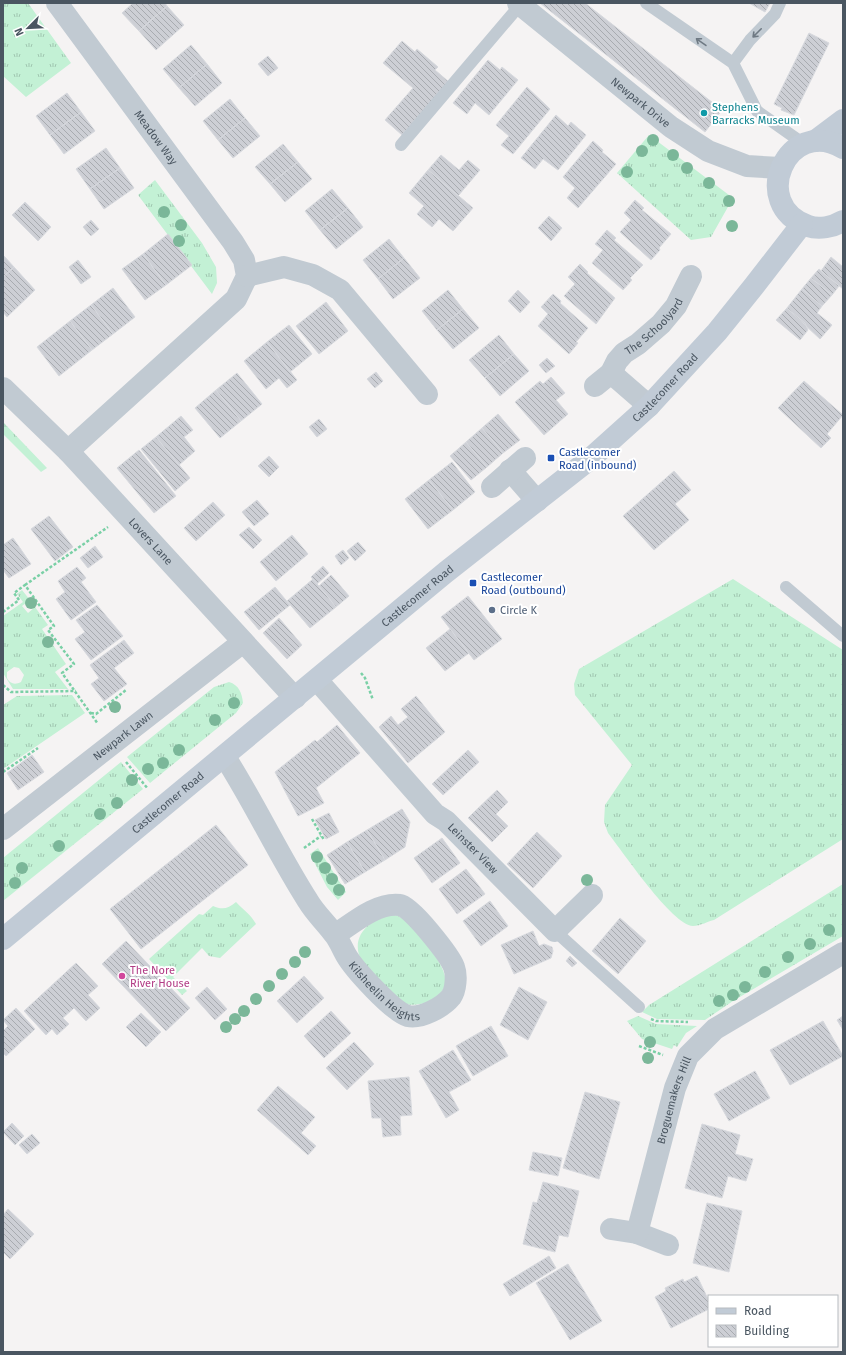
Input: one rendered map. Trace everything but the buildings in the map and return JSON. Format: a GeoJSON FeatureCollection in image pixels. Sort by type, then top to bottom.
{"type":"FeatureCollection","features":[{"type":"Feature","properties":{"kind":"main road"},"geometry":{"type":"LineString","coordinates":[[843,120],[794,150],[786,158],[780,168],[777,181],[778,194],[783,206],[791,216],[802,224],[820,228],[830,227],[843,221]]}},
{"type":"Feature","properties":{"kind":"main road"},"geometry":{"type":"LineString","coordinates":[[809,142],[826,141],[843,148]]}},
{"type":"Feature","properties":{"kind":"main road","name":"Castlecomer Road"},"geometry":{"type":"LineString","coordinates":[[3,939],[225,757],[446,572],[590,459],[649,406],[717,332],[802,224]]}},
{"type":"Feature","properties":{"kind":"street","name":"Meadow Way"},"geometry":{"type":"LineString","coordinates":[[57,3],[233,242],[244,260],[247,276]]}},
{"type":"Feature","properties":{"kind":"street","name":"Newpark Drive"},"geometry":{"type":"LineString","coordinates":[[519,4],[671,127],[708,151],[747,166],[780,168]]}},
{"type":"Feature","properties":{"kind":"street"},"geometry":{"type":"LineString","coordinates":[[68,451],[236,299],[247,276],[284,267],[313,275],[340,290],[427,394]]}},
{"type":"Feature","properties":{"kind":"street","name":"The Schoolyard"},"geometry":{"type":"LineString","coordinates":[[649,406],[603,379],[624,353],[649,334],[672,310],[691,276]]}},
{"type":"Feature","properties":{"kind":"street","name":"Lovers Lane"},"geometry":{"type":"LineString","coordinates":[[3,388],[68,451],[295,698]]}},
{"type":"Feature","properties":{"kind":"street"},"geometry":{"type":"LineString","coordinates":[[492,487],[518,464],[537,501]]}},
{"type":"Feature","properties":{"kind":"street","name":"Newpark Lawn"},"geometry":{"type":"LineString","coordinates":[[3,829],[242,642]]}},
{"type":"Feature","properties":{"kind":"street","name":"Leinster View"},"geometry":{"type":"LineString","coordinates":[[317,680],[435,814],[446,821],[555,931]]}},
{"type":"Feature","properties":{"kind":"street"},"geometry":{"type":"LineString","coordinates":[[225,757],[242,784],[308,902],[332,931]]}},
{"type":"Feature","properties":{"kind":"street"},"geometry":{"type":"LineString","coordinates":[[555,931],[592,895]]}},
{"type":"Feature","properties":{"kind":"street","name":"Kilsheelin Heights"},"geometry":{"type":"LineString","coordinates":[[388,905],[401,905],[411,911],[447,954],[455,968],[456,983],[451,996],[437,1008],[423,1014],[408,1016],[397,1010],[357,972],[332,931],[388,905]]}},
{"type":"Feature","properties":{"kind":"street","name":"Broguemakers Hill"},"geometry":{"type":"LineString","coordinates":[[637,1233],[675,1088],[688,1056],[715,1029],[843,953]]}},
{"type":"Feature","properties":{"kind":"street"},"geometry":{"type":"LineString","coordinates":[[611,1229],[637,1233],[668,1245]]}},
{"type":"Feature","properties":{"kind":"lane"},"geometry":{"type":"LineString","coordinates":[[646,3],[733,64],[757,111],[809,142]]}},
{"type":"Feature","properties":{"kind":"lane"},"geometry":{"type":"LineString","coordinates":[[733,64],[750,40],[775,14],[780,3]]}},
{"type":"Feature","properties":{"kind":"lane"},"geometry":{"type":"LineString","coordinates":[[401,145],[519,4]]}},
{"type":"Feature","properties":{"kind":"lane"},"geometry":{"type":"LineString","coordinates":[[786,586],[843,636]]}},
{"type":"Feature","properties":{"kind":"lane","name":"Leinster View"},"geometry":{"type":"LineString","coordinates":[[555,931],[639,1007]]}},
{"type":"Feature","properties":{"kind":"path"},"geometry":{"type":"LineString","coordinates":[[3,612],[19,600],[14,593],[126,514]]}},
{"type":"Feature","properties":{"kind":"path"},"geometry":{"type":"LineString","coordinates":[[25,585],[54,626],[48,630],[74,664],[62,673],[76,691],[98,725]]}},
{"type":"Feature","properties":{"kind":"path"},"geometry":{"type":"LineString","coordinates":[[361,673],[365,678],[373,700]]}},
{"type":"Feature","properties":{"kind":"path"},"geometry":{"type":"LineString","coordinates":[[3,685],[11,692],[76,691]]}},
{"type":"Feature","properties":{"kind":"path"},"geometry":{"type":"LineString","coordinates":[[90,712],[96,714],[126,690]]}},
{"type":"Feature","properties":{"kind":"path"},"geometry":{"type":"LineString","coordinates":[[3,772],[38,748]]}},
{"type":"Feature","properties":{"kind":"path"},"geometry":{"type":"LineString","coordinates":[[123,759],[147,786]]}},
{"type":"Feature","properties":{"kind":"path"},"geometry":{"type":"LineString","coordinates":[[312,819],[324,840]]}},
{"type":"Feature","properties":{"kind":"path"},"geometry":{"type":"LineString","coordinates":[[302,850],[321,836]]}},
{"type":"Feature","properties":{"kind":"path"},"geometry":{"type":"LineString","coordinates":[[639,1007],[640,1013],[656,1021],[700,1023],[715,1029]]}},
{"type":"Feature","properties":{"kind":"path"},"geometry":{"type":"LineString","coordinates":[[640,1046],[669,1057]]}},
{"type":"Feature","properties":{"kind":"green space"},"geometry":{"type":"Polygon","coordinates":[[[3,3],[28,3],[71,63],[26,97],[3,76],[3,3]]]}},
{"type":"Feature","properties":{"kind":"green space"},"geometry":{"type":"Polygon","coordinates":[[[649,135],[733,198],[711,237],[691,240],[617,173],[649,135]]]}},
{"type":"Feature","properties":{"kind":"green space"},"geometry":{"type":"Polygon","coordinates":[[[155,180],[202,243],[216,267],[217,283],[212,294],[138,195],[155,180]]]}},
{"type":"Feature","properties":{"kind":"green space"},"geometry":{"type":"Polygon","coordinates":[[[3,422],[47,468],[41,472],[4,435],[3,422]]]}},
{"type":"Feature","properties":{"kind":"green space"},"geometry":{"type":"Polygon","coordinates":[[[733,579],[843,650],[843,839],[714,920],[693,926],[684,922],[673,914],[661,901],[636,871],[608,833],[604,822],[605,805],[632,765],[575,695],[574,684],[579,669],[733,579]]]}},
{"type":"Feature","properties":{"kind":"green space"},"geometry":{"type":"Polygon","coordinates":[[[22,590],[30,600],[22,606],[28,613],[35,607],[48,625],[42,629],[66,664],[55,672],[68,689],[13,689],[3,673],[3,616],[23,602],[17,594],[22,590]],[[14,667],[7,672],[7,678],[11,683],[15,684],[21,682],[24,675],[19,668],[14,667]]]}},
{"type":"Feature","properties":{"kind":"green space"},"geometry":{"type":"Polygon","coordinates":[[[229,682],[238,687],[242,696],[243,703],[236,713],[150,783],[127,757],[214,687],[229,682]]]}},
{"type":"Feature","properties":{"kind":"green space"},"geometry":{"type":"Polygon","coordinates":[[[72,695],[85,713],[3,769],[3,705],[17,696],[72,695]]]}},
{"type":"Feature","properties":{"kind":"green space"},"geometry":{"type":"Polygon","coordinates":[[[121,762],[143,789],[3,901],[3,858],[121,762]]]}},
{"type":"Feature","properties":{"kind":"green space"},"geometry":{"type":"Polygon","coordinates":[[[318,848],[346,892],[338,900],[327,887],[310,854],[318,848]]]}},
{"type":"Feature","properties":{"kind":"green space"},"geometry":{"type":"Polygon","coordinates":[[[843,884],[843,936],[733,1001],[705,1020],[657,1019],[642,1012],[649,1005],[843,884]]]}},
{"type":"Feature","properties":{"kind":"green space"},"geometry":{"type":"Polygon","coordinates":[[[236,902],[249,914],[256,924],[220,958],[209,956],[202,948],[173,977],[187,991],[182,995],[149,959],[199,914],[203,915],[213,906],[225,908],[236,902]]]}},
{"type":"Feature","properties":{"kind":"green space"},"geometry":{"type":"Polygon","coordinates":[[[395,915],[404,919],[414,929],[436,957],[444,973],[445,981],[443,989],[438,996],[427,1002],[412,1005],[401,1002],[367,969],[358,953],[360,936],[364,930],[370,924],[378,920],[395,915]]]}},
{"type":"Feature","properties":{"kind":"green space"},"geometry":{"type":"Polygon","coordinates":[[[638,1016],[656,1024],[697,1026],[686,1033],[677,1047],[674,1045],[672,1049],[642,1039],[627,1021],[638,1016]]]}},
{"type":"Feature","properties":{"kind":"place","name":"Stephens Barracks Museum"},"geometry":{"type":"Point","coordinates":[704,113]}},
{"type":"Feature","properties":{"kind":"place","name":"Castlecomer Road (inbound)"},"geometry":{"type":"Point","coordinates":[551,458]}},
{"type":"Feature","properties":{"kind":"place","name":"Castlecomer Road (outbound)"},"geometry":{"type":"Point","coordinates":[473,583]}},
{"type":"Feature","properties":{"kind":"place","name":"Circle K"},"geometry":{"type":"Point","coordinates":[492,610]}},
{"type":"Feature","properties":{"kind":"place","name":"The Nore River House"},"geometry":{"type":"Point","coordinates":[122,976]}}]}
